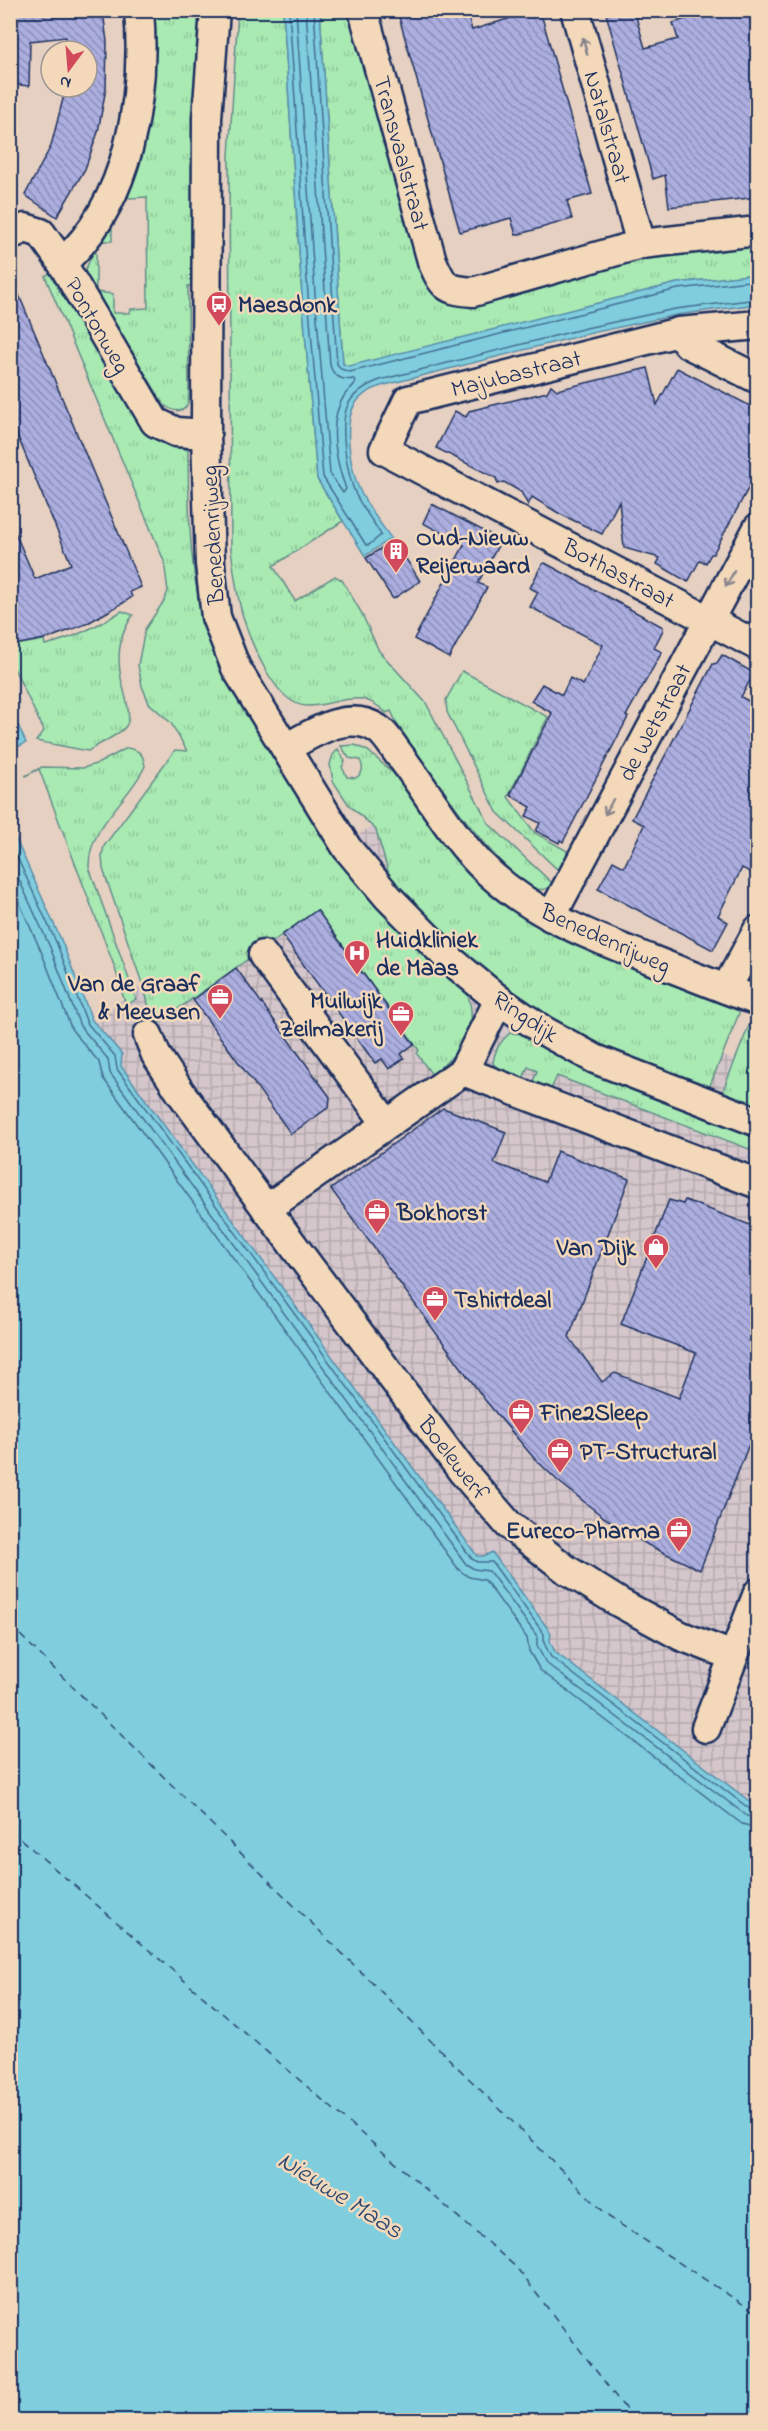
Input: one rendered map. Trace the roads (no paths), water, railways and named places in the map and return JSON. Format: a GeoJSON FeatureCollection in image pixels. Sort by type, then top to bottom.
{"type":"FeatureCollection","features":[{"type":"Feature","properties":{"kind":"street","name":"Pontonweg"},"geometry":{"type":"LineString","coordinates":[[139,10],[143,50],[135,122],[122,168],[108,203],[82,245],[62,263],[155,422],[176,432],[206,434]]}},
{"type":"Feature","properties":{"kind":"street","name":"Benedenrijweg"},"geometry":{"type":"LineString","coordinates":[[215,10],[207,118],[206,434],[210,564],[216,617],[236,668],[286,748],[336,722],[364,722],[380,730],[417,779],[448,826],[480,863],[508,889],[550,917],[592,938],[758,1001]]}},
{"type":"Feature","properties":{"kind":"street","name":"Transvaalstraat"},"geometry":{"type":"LineString","coordinates":[[363,10],[432,261],[440,279],[452,290],[473,292],[641,244]]}},
{"type":"Feature","properties":{"kind":"street","name":"Natalstraat"},"geometry":{"type":"LineString","coordinates":[[575,10],[641,244]]}},
{"type":"Feature","properties":{"kind":"street"},"geometry":{"type":"LineString","coordinates":[[10,235],[25,228],[41,234],[62,263]]}},
{"type":"Feature","properties":{"kind":"street"},"geometry":{"type":"LineString","coordinates":[[641,244],[758,231]]}},
{"type":"Feature","properties":{"kind":"street","name":"Majubastraat"},"geometry":{"type":"LineString","coordinates":[[384,450],[408,400],[679,332],[758,325]]}},
{"type":"Feature","properties":{"kind":"street"},"geometry":{"type":"LineString","coordinates":[[679,332],[688,344],[758,379]]}},
{"type":"Feature","properties":{"kind":"street","name":"Bothastraat"},"geometry":{"type":"LineString","coordinates":[[384,450],[758,646]]}},
{"type":"Feature","properties":{"kind":"street","name":"de Wetstraat"},"geometry":{"type":"LineString","coordinates":[[550,917],[758,528]]}},
{"type":"Feature","properties":{"kind":"street","name":"Ringdijk"},"geometry":{"type":"LineString","coordinates":[[286,748],[348,848],[388,897],[448,958],[499,1000],[544,1032],[595,1059],[758,1122]]}},
{"type":"Feature","properties":{"kind":"street"},"geometry":{"type":"LineString","coordinates":[[726,989],[758,930]]}},
{"type":"Feature","properties":{"kind":"street"},"geometry":{"type":"LineString","coordinates":[[263,955],[386,1123]]}},
{"type":"Feature","properties":{"kind":"street"},"geometry":{"type":"LineString","coordinates":[[266,1209],[462,1071],[499,1000]]}},
{"type":"Feature","properties":{"kind":"street","name":"Boelewerf"},"geometry":{"type":"LineString","coordinates":[[148,1035],[156,1055],[181,1093],[266,1209],[463,1472],[509,1525],[567,1570],[620,1604],[681,1636],[734,1656]]}},
{"type":"Feature","properties":{"kind":"street"},"geometry":{"type":"LineString","coordinates":[[462,1071],[758,1184]]}},
{"type":"Feature","properties":{"kind":"street"},"geometry":{"type":"LineString","coordinates":[[706,1728],[758,1593]]}},
{"type":"Feature","properties":{"kind":"water"},"geometry":{"type":"Polygon","coordinates":[[[283,11],[320,11],[343,364],[349,366],[677,283],[757,274],[757,304],[676,315],[587,334],[381,386],[367,392],[357,400],[351,413],[349,449],[354,475],[362,495],[391,538],[365,556],[317,479],[283,11]]]}},
{"type":"Feature","properties":{"kind":"water"},"geometry":{"type":"Polygon","coordinates":[[[10,707],[26,743],[11,750],[10,750],[10,707]]]}},
{"type":"Feature","properties":{"kind":"water","name":"Nieuwe Maas"},"geometry":{"type":"Polygon","coordinates":[[[11,818],[14,835],[62,942],[92,1020],[122,1054],[121,1066],[477,1556],[485,1556],[492,1552],[551,1633],[550,1641],[555,1652],[757,1807],[757,2420],[11,2420],[11,818]]]}},
{"type":"Feature","properties":{"kind":"place","name":"Maesdonk"},"geometry":{"type":"Point","coordinates":[219,327]}},
{"type":"Feature","properties":{"kind":"place","name":"Oud-Nieuw Reijerwaard"},"geometry":{"type":"Point","coordinates":[396,574]}},
{"type":"Feature","properties":{"kind":"place","name":"Huidkliniek de Maas"},"geometry":{"type":"Point","coordinates":[357,976]}},
{"type":"Feature","properties":{"kind":"place","name":"Van de Graaf & Meeusen"},"geometry":{"type":"Point","coordinates":[220,1020]}},
{"type":"Feature","properties":{"kind":"place","name":"Muilwijk Zeilmakerij"},"geometry":{"type":"Point","coordinates":[401,1037]}},
{"type":"Feature","properties":{"kind":"place","name":"Bokhorst"},"geometry":{"type":"Point","coordinates":[377,1235]}},
{"type":"Feature","properties":{"kind":"place","name":"Van Dijk"},"geometry":{"type":"Point","coordinates":[656,1270]}},
{"type":"Feature","properties":{"kind":"place","name":"Tshirtdeal"},"geometry":{"type":"Point","coordinates":[435,1322]}},
{"type":"Feature","properties":{"kind":"place","name":"Fine2Sleep"},"geometry":{"type":"Point","coordinates":[521,1435]}},
{"type":"Feature","properties":{"kind":"place","name":"PT-Structural"},"geometry":{"type":"Point","coordinates":[560,1474]}},
{"type":"Feature","properties":{"kind":"place","name":"Eureco-Pharma"},"geometry":{"type":"Point","coordinates":[679,1553]}}]}
